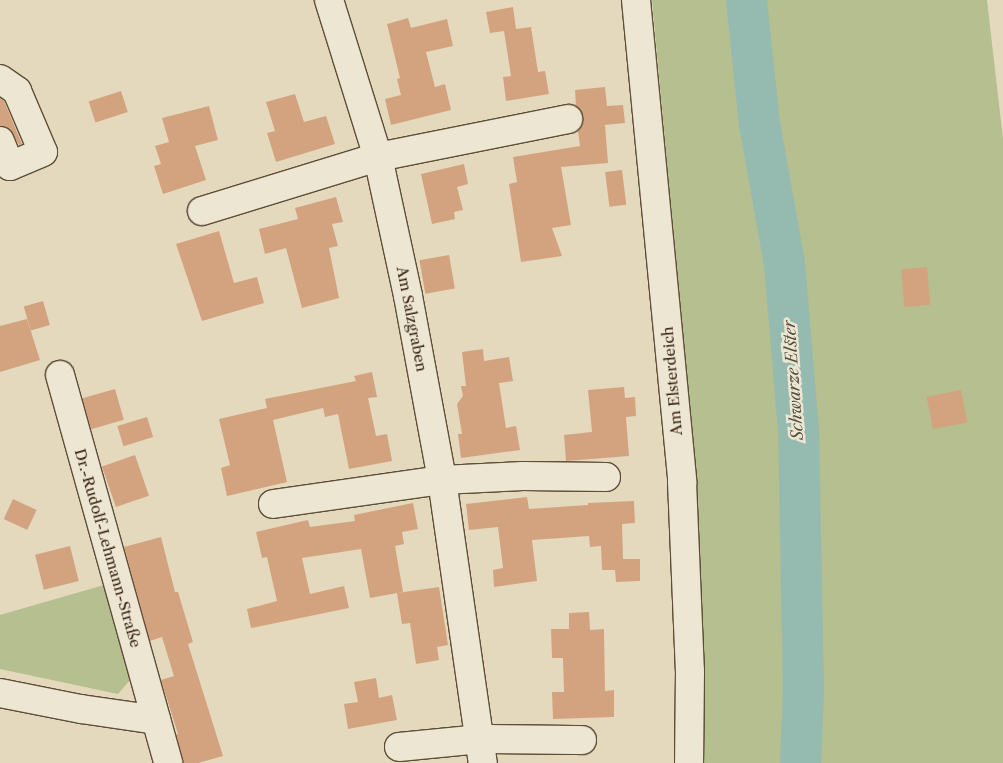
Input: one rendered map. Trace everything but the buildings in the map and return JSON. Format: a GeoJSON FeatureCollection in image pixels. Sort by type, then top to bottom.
{"type":"FeatureCollection","features":[{"type":"Feature","properties":{"kind":"street","name":"Am Salzgraben"},"geometry":{"type":"LineString","coordinates":[[329,0],[378,157],[408,296],[442,480],[482,751]]}},
{"type":"Feature","properties":{"kind":"street","name":"Am Elsterdeich"},"geometry":{"type":"LineString","coordinates":[[636,0],[682,482],[690,671],[689,763]]}},
{"type":"Feature","properties":{"kind":"street"},"geometry":{"type":"LineString","coordinates":[[0,79],[17,90],[43,152],[10,166],[0,141]]}},
{"type":"Feature","properties":{"kind":"street"},"geometry":{"type":"LineString","coordinates":[[202,211],[378,157],[568,119]]}},
{"type":"Feature","properties":{"kind":"street","name":"Dr.-Rudolf-Lehmann-Straße"},"geometry":{"type":"LineString","coordinates":[[60,375],[168,763]]}},
{"type":"Feature","properties":{"kind":"street"},"geometry":{"type":"LineString","coordinates":[[273,504],[442,480],[524,476],[606,477]]}},
{"type":"Feature","properties":{"kind":"street"},"geometry":{"type":"LineString","coordinates":[[0,693],[81,709],[156,720]]}},
{"type":"Feature","properties":{"kind":"street"},"geometry":{"type":"LineString","coordinates":[[399,747],[482,751],[582,740]]}},
{"type":"Feature","properties":{"kind":"green space"},"geometry":{"type":"Polygon","coordinates":[[[652,0],[987,0],[1003,139],[1003,763],[700,763],[694,456],[652,0]]]}},
{"type":"Feature","properties":{"kind":"green space"},"geometry":{"type":"Polygon","coordinates":[[[104,585],[131,679],[118,694],[0,669],[0,615],[104,585]]]}},
{"type":"Feature","properties":{"kind":"waterway","name":"Schwarze Elster"},"geometry":{"type":"LineString","coordinates":[[746,0],[759,123],[784,263],[798,429],[803,692],[800,763]]}}]}
